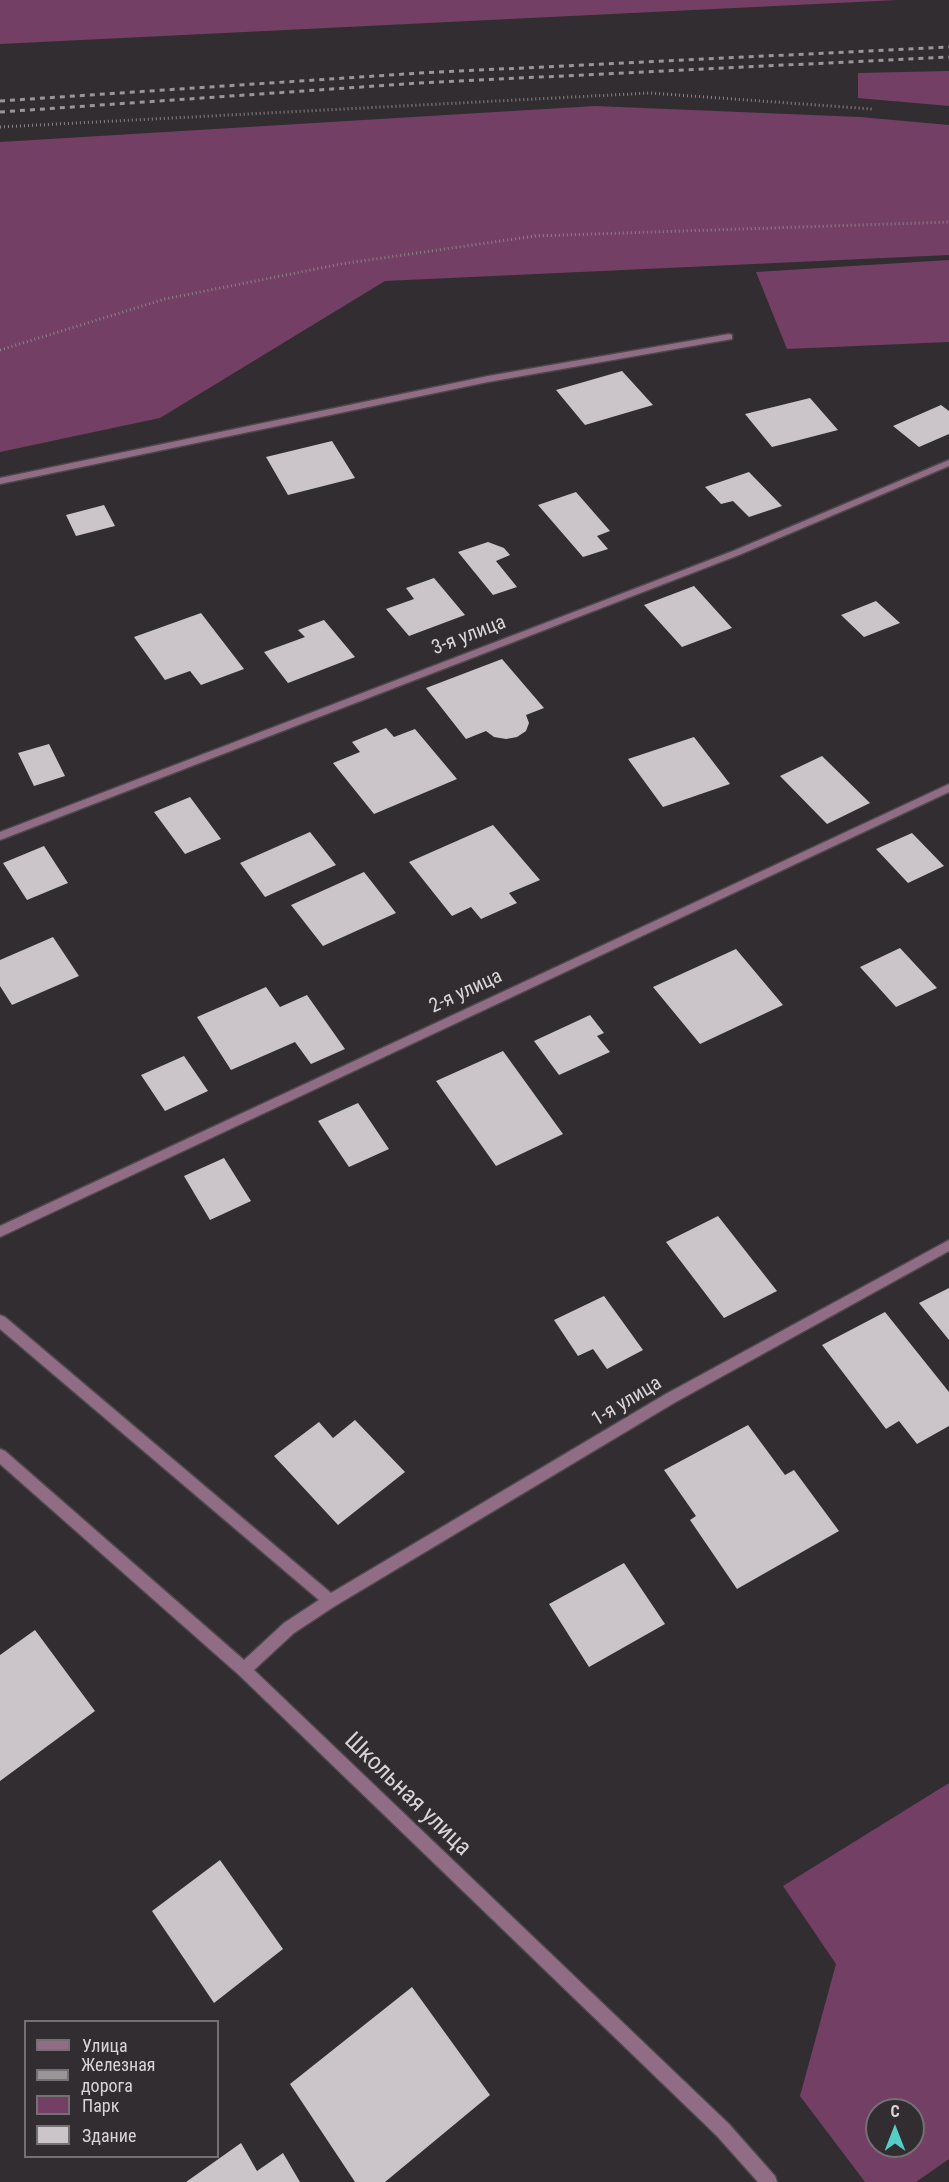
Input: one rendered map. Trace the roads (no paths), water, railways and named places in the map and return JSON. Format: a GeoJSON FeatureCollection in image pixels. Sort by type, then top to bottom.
{"type":"FeatureCollection","features":[{"type":"Feature","properties":{"kind":"street"},"geometry":{"type":"LineString","coordinates":[[0,481],[488,379],[729,337]]}},
{"type":"Feature","properties":{"kind":"street","name":"3-я улица"},"geometry":{"type":"LineString","coordinates":[[0,836],[736,553],[949,463]]}},
{"type":"Feature","properties":{"kind":"street","name":"2-я улица"},"geometry":{"type":"LineString","coordinates":[[0,1232],[949,788]]}},
{"type":"Feature","properties":{"kind":"street","name":"1-я улица"},"geometry":{"type":"LineString","coordinates":[[244,1670],[289,1628],[330,1601],[669,1399],[949,1245]]}},
{"type":"Feature","properties":{"kind":"street"},"geometry":{"type":"LineString","coordinates":[[0,1321],[330,1601]]}},
{"type":"Feature","properties":{"kind":"street","name":"Школьная улица"},"geometry":{"type":"LineString","coordinates":[[0,1455],[244,1670],[723,2130],[769,2182]]}},
{"type":"Feature","properties":{"kind":"railway"},"geometry":{"type":"LineString","coordinates":[[0,101],[420,73],[949,47]]}},
{"type":"Feature","properties":{"kind":"railway"},"geometry":{"type":"LineString","coordinates":[[0,112],[419,83],[949,57]]}}]}
